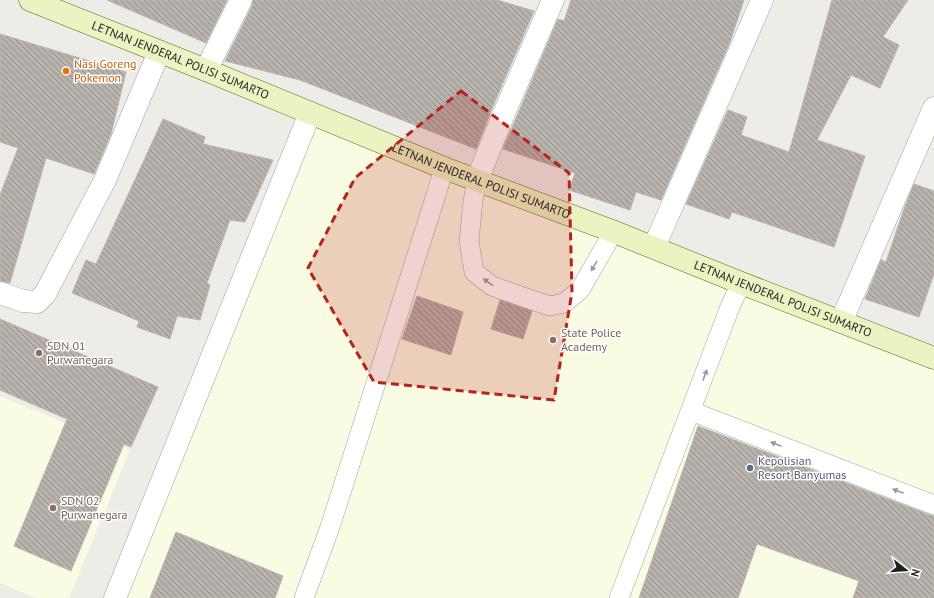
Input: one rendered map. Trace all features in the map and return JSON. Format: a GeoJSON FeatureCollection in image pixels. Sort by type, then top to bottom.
{"type":"FeatureCollection","features":[{"type":"Feature","properties":{"kind":"street","name":"LETNAN JENDERAL POLISI SUMARTO"},"geometry":{"type":"LineString","coordinates":[[30,0],[206,70],[444,168],[654,247],[741,283],[934,358]]}},
{"type":"Feature","properties":{"kind":"street"},"geometry":{"type":"LineString","coordinates":[[206,70],[241,0]]}},
{"type":"Feature","properties":{"kind":"street"},"geometry":{"type":"LineString","coordinates":[[477,180],[553,0]]}},
{"type":"Feature","properties":{"kind":"street"},"geometry":{"type":"LineString","coordinates":[[654,247],[762,0]]}},
{"type":"Feature","properties":{"kind":"street"},"geometry":{"type":"LineString","coordinates":[[0,293],[23,301],[37,302],[46,294],[105,180],[159,52]]}},
{"type":"Feature","properties":{"kind":"street"},"geometry":{"type":"LineString","coordinates":[[841,322],[934,108]]}},
{"type":"Feature","properties":{"kind":"street"},"geometry":{"type":"LineString","coordinates":[[115,598],[310,113]]}},
{"type":"Feature","properties":{"kind":"lane"},"geometry":{"type":"LineString","coordinates":[[304,598],[332,519],[444,168]]}},
{"type":"Feature","properties":{"kind":"lane"},"geometry":{"type":"LineString","coordinates":[[477,180],[473,201],[469,241],[474,272],[492,286],[550,306],[564,303],[580,290],[607,243],[612,231]]}},
{"type":"Feature","properties":{"kind":"lane"},"geometry":{"type":"LineString","coordinates":[[619,598],[730,307],[741,283]]}},
{"type":"Feature","properties":{"kind":"lane"},"geometry":{"type":"LineString","coordinates":[[691,411],[934,505]]}},
{"type":"Feature","properties":{"kind":"highlighted area"},"geometry":{"type":"Polygon","coordinates":[[[461,91],[569,173],[572,292],[554,400],[374,382],[308,268],[355,178],[461,91]]]}},
{"type":"Feature","properties":{"kind":"shaded area","name":"State Police Academy"},"geometry":{"type":"Polygon","coordinates":[[[310,113],[934,358],[934,598],[115,598],[310,113]]]}},
{"type":"Feature","properties":{"kind":"shaded area","name":"SDN 02 Purwanegara"},"geometry":{"type":"Polygon","coordinates":[[[0,396],[130,450],[69,598],[36,598],[0,583],[0,396]]]}},
{"type":"Feature","properties":{"kind":"building"},"geometry":{"type":"Polygon","coordinates":[[[107,0],[227,0],[206,43],[107,0]]]}},
{"type":"Feature","properties":{"kind":"building"},"geometry":{"type":"Polygon","coordinates":[[[253,0],[497,0],[534,11],[476,149],[300,80],[225,61],[252,6],[253,0]]]}},
{"type":"Feature","properties":{"kind":"building"},"geometry":{"type":"Polygon","coordinates":[[[571,0],[744,0],[730,42],[661,200],[636,192],[630,210],[569,190],[575,173],[503,149],[558,19],[564,21],[571,0]]]}},
{"type":"Feature","properties":{"kind":"building"},"geometry":{"type":"Polygon","coordinates":[[[832,0],[908,0],[883,37],[899,45],[880,88],[851,75],[817,140],[865,156],[834,247],[732,212],[729,219],[686,204],[728,110],[747,117],[741,135],[789,152],[832,0]]]}},
{"type":"Feature","properties":{"kind":"building"},"geometry":{"type":"Polygon","coordinates":[[[0,34],[126,72],[111,134],[94,174],[46,158],[10,283],[0,281],[0,195],[18,148],[0,142],[0,34]]]}},
{"type":"Feature","properties":{"kind":"building"},"geometry":{"type":"Polygon","coordinates":[[[163,119],[205,137],[203,144],[273,160],[245,222],[230,220],[207,283],[210,285],[200,320],[177,316],[170,339],[137,327],[139,321],[72,293],[86,260],[96,264],[163,119]]]}},
{"type":"Feature","properties":{"kind":"building"},"geometry":{"type":"Polygon","coordinates":[[[914,184],[934,191],[934,274],[919,317],[865,299],[881,260],[886,262],[914,184]]]}},
{"type":"Feature","properties":{"kind":"building"},"geometry":{"type":"Polygon","coordinates":[[[417,296],[463,312],[451,355],[402,339],[417,296]]]}},
{"type":"Feature","properties":{"kind":"building"},"geometry":{"type":"Polygon","coordinates":[[[500,300],[532,311],[523,339],[491,329],[500,300]]]}},
{"type":"Feature","properties":{"kind":"building"},"geometry":{"type":"Polygon","coordinates":[[[0,319],[158,387],[131,447],[124,444],[71,571],[14,546],[67,419],[0,390],[0,319]]]}},
{"type":"Feature","properties":{"kind":"building","name":"Kepolisian Resort Banyumas"},"geometry":{"type":"Polygon","coordinates":[[[698,426],[934,516],[934,598],[853,598],[859,581],[757,544],[738,598],[639,598],[698,426]]]}},
{"type":"Feature","properties":{"kind":"building"},"geometry":{"type":"Polygon","coordinates":[[[176,532],[283,576],[275,598],[150,598],[176,532]]]}},
{"type":"Feature","properties":{"kind":"place","name":"Nasi Goreng Pokemon"},"geometry":{"type":"Point","coordinates":[66,71]}},
{"type":"Feature","properties":{"kind":"place","name":"State Police Academy"},"geometry":{"type":"Point","coordinates":[553,340]}},
{"type":"Feature","properties":{"kind":"place","name":"SDN 01 Purwanegara"},"geometry":{"type":"Point","coordinates":[39,353]}},
{"type":"Feature","properties":{"kind":"place","name":"Kepolisian Resort Banyumas"},"geometry":{"type":"Point","coordinates":[750,468]}},
{"type":"Feature","properties":{"kind":"place","name":"SDN 02 Purwanegara"},"geometry":{"type":"Point","coordinates":[53,508]}}]}
